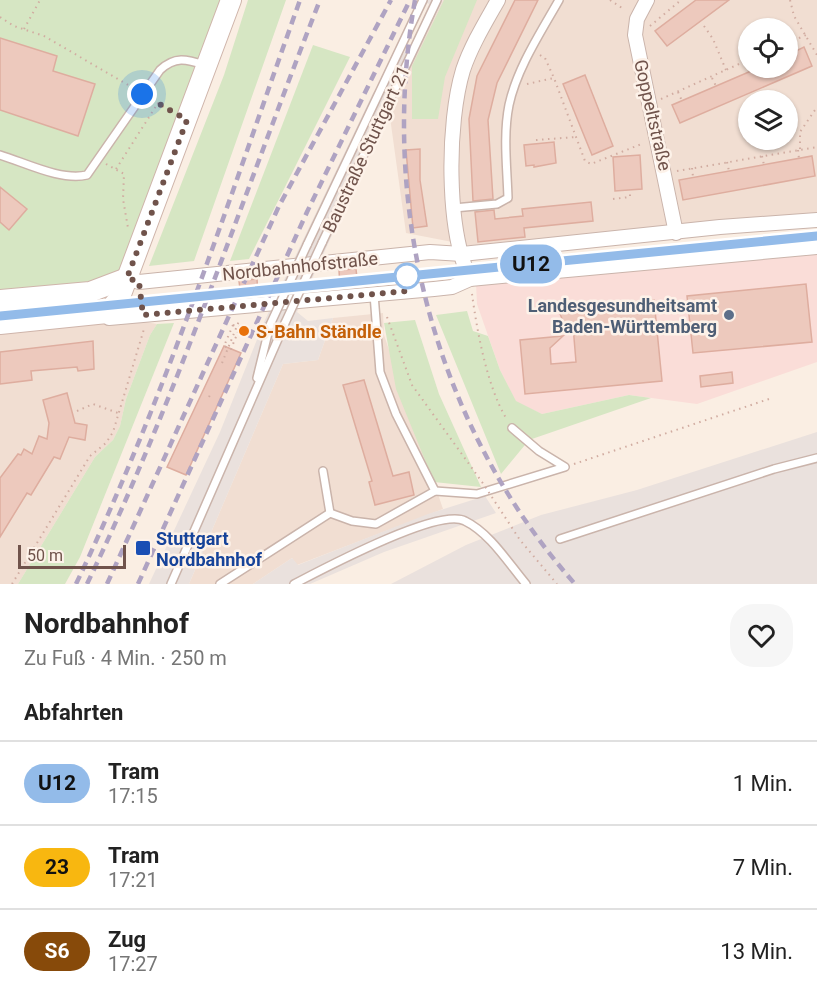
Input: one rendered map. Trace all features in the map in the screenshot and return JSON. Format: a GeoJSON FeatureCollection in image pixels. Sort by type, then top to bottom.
{"type":"FeatureCollection","features":[{"type":"Feature","properties":{"kind":"street"},"geometry":{"type":"LineString","coordinates":[[108,315],[120,297],[231,0]]}},
{"type":"Feature","properties":{"kind":"street"},"geometry":{"type":"LineString","coordinates":[[470,279],[462,254],[454,208],[452,142],[456,100],[464,69],[498,0]]}},
{"type":"Feature","properties":{"kind":"street","name":"Goppeltstraße"},"geometry":{"type":"LineString","coordinates":[[647,0],[637,19],[635,35],[666,173],[676,233]]}},
{"type":"Feature","properties":{"kind":"street","name":"Nordbahnhofstraße"},"geometry":{"type":"LineString","coordinates":[[0,300],[90,292],[127,278],[139,282],[430,252],[448,251],[462,254],[676,233],[720,226],[817,220]]}},
{"type":"Feature","properties":{"kind":"street","name":"Nordbahnhofstraße"},"geometry":{"type":"LineString","coordinates":[[0,324],[108,315],[143,315],[434,289],[452,287],[470,279],[817,247]]}},
{"type":"Feature","properties":{"kind":"lane","name":"Baustraße Stuttgart 21"},"geometry":{"type":"LineString","coordinates":[[252,398],[270,325],[423,0]]}},
{"type":"Feature","properties":{"kind":"lane","name":"Baustraße Stuttgart 21"},"geometry":{"type":"LineString","coordinates":[[171,584],[285,323],[436,0]]}},
{"type":"Feature","properties":{"kind":"lane"},"geometry":{"type":"LineString","coordinates":[[454,208],[497,204],[508,198],[506,137],[510,104],[533,50],[559,0]]}},
{"type":"Feature","properties":{"kind":"lane"},"geometry":{"type":"LineString","coordinates":[[0,155],[79,177],[87,175],[160,70],[172,60],[181,59],[207,66]]}},
{"type":"Feature","properties":{"kind":"lane"},"geometry":{"type":"LineString","coordinates":[[379,294],[380,372],[396,414],[435,491]]}},
{"type":"Feature","properties":{"kind":"lane"},"geometry":{"type":"LineString","coordinates":[[512,428],[539,451],[565,467]]}},
{"type":"Feature","properties":{"kind":"lane"},"geometry":{"type":"LineString","coordinates":[[560,539],[774,469],[817,459]]}},
{"type":"Feature","properties":{"kind":"lane"},"geometry":{"type":"LineString","coordinates":[[330,513],[352,521],[376,524],[435,491],[477,494],[565,467]]}},
{"type":"Feature","properties":{"kind":"lane"},"geometry":{"type":"LineString","coordinates":[[323,471],[330,513]]}},
{"type":"Feature","properties":{"kind":"lane"},"geometry":{"type":"LineString","coordinates":[[220,584],[330,513]]}},
{"type":"Feature","properties":{"kind":"lane"},"geometry":{"type":"LineString","coordinates":[[294,584],[418,526],[450,517],[464,519],[481,532],[526,584]]}},
{"type":"Feature","properties":{"kind":"path"},"geometry":{"type":"LineString","coordinates":[[24,29],[40,0]]}},
{"type":"Feature","properties":{"kind":"path"},"geometry":{"type":"LineString","coordinates":[[610,0],[637,19]]}},
{"type":"Feature","properties":{"kind":"path"},"geometry":{"type":"LineString","coordinates":[[635,35],[647,29],[681,0]]}},
{"type":"Feature","properties":{"kind":"path"},"geometry":{"type":"LineString","coordinates":[[790,0],[794,16],[817,55]]}},
{"type":"Feature","properties":{"kind":"path"},"geometry":{"type":"LineString","coordinates":[[0,17],[44,36],[187,120]]}},
{"type":"Feature","properties":{"kind":"path"},"geometry":{"type":"LineString","coordinates":[[704,27],[713,39],[726,70]]}},
{"type":"Feature","properties":{"kind":"path"},"geometry":{"type":"LineString","coordinates":[[798,39],[806,35]]}},
{"type":"Feature","properties":{"kind":"path"},"geometry":{"type":"LineString","coordinates":[[533,50],[545,58],[585,161],[591,164],[658,137]]}},
{"type":"Feature","properties":{"kind":"path"},"geometry":{"type":"LineString","coordinates":[[650,104],[738,65]]}},
{"type":"Feature","properties":{"kind":"path"},"geometry":{"type":"LineString","coordinates":[[711,76],[716,86]]}},
{"type":"Feature","properties":{"kind":"path"},"geometry":{"type":"LineString","coordinates":[[516,87],[554,78]]}},
{"type":"Feature","properties":{"kind":"path"},"geometry":{"type":"LineString","coordinates":[[678,92],[682,101]]}},
{"type":"Feature","properties":{"kind":"path"},"geometry":{"type":"LineString","coordinates":[[116,170],[158,103]]}},
{"type":"Feature","properties":{"kind":"path"},"geometry":{"type":"LineString","coordinates":[[799,159],[800,132],[817,107]]}},
{"type":"Feature","properties":{"kind":"path"},"geometry":{"type":"LineString","coordinates":[[536,140],[576,138]]}},
{"type":"Feature","properties":{"kind":"path"},"geometry":{"type":"LineString","coordinates":[[666,173],[817,147]]}},
{"type":"Feature","properties":{"kind":"path"},"geometry":{"type":"LineString","coordinates":[[626,150],[626,156]]}},
{"type":"Feature","properties":{"kind":"path"},"geometry":{"type":"LineString","coordinates":[[762,155],[764,165]]}},
{"type":"Feature","properties":{"kind":"path"},"geometry":{"type":"LineString","coordinates":[[99,159],[124,174],[125,225],[129,231]]}},
{"type":"Feature","properties":{"kind":"path"},"geometry":{"type":"LineString","coordinates":[[727,162],[729,171]]}},
{"type":"Feature","properties":{"kind":"path"},"geometry":{"type":"LineString","coordinates":[[692,168],[693,177]]}},
{"type":"Feature","properties":{"kind":"path"},"geometry":{"type":"LineString","coordinates":[[613,199],[630,197],[630,193]]}},
{"type":"Feature","properties":{"kind":"path"},"geometry":{"type":"LineString","coordinates":[[470,279],[485,358],[500,408],[512,428]]}},
{"type":"Feature","properties":{"kind":"path"},"geometry":{"type":"LineString","coordinates":[[379,294],[412,385],[482,482],[520,540],[556,584]]}},
{"type":"Feature","properties":{"kind":"path"},"geometry":{"type":"LineString","coordinates":[[12,584],[90,456],[106,443],[113,432],[142,341],[143,315]]}},
{"type":"Feature","properties":{"kind":"path"},"geometry":{"type":"LineString","coordinates":[[233,325],[240,327],[231,349],[224,346],[233,325]]}},
{"type":"Feature","properties":{"kind":"path"},"geometry":{"type":"LineString","coordinates":[[222,363],[237,327]]}},
{"type":"Feature","properties":{"kind":"path"},"geometry":{"type":"LineString","coordinates":[[565,467],[769,399]]}},
{"type":"Feature","properties":{"kind":"path"},"geometry":{"type":"LineString","coordinates":[[76,411],[93,404],[118,413]]}},
{"type":"Feature","properties":{"kind":"shaded area"},"geometry":{"type":"Polygon","coordinates":[[[421,0],[443,0],[389,110],[297,312],[308,321],[333,318],[318,360],[283,364],[189,584],[149,584],[220,432],[264,322],[373,93],[414,40],[429,4],[421,0]]]}},
{"type":"Feature","properties":{"kind":"shaded area"},"geometry":{"type":"Polygon","coordinates":[[[443,0],[817,0],[817,214],[473,246],[406,233],[389,110],[443,0]]]}},
{"type":"Feature","properties":{"kind":"shaded area"},"geometry":{"type":"Polygon","coordinates":[[[817,249],[817,362],[697,404],[629,395],[542,414],[516,402],[500,370],[477,304],[476,283],[817,249]]]}},
{"type":"Feature","properties":{"kind":"shaded area"},"geometry":{"type":"Polygon","coordinates":[[[383,313],[384,335],[443,509],[297,565],[292,558],[253,584],[189,584],[283,364],[318,360],[333,318],[383,313]]]}},
{"type":"Feature","properties":{"kind":"shaded area"},"geometry":{"type":"Polygon","coordinates":[[[111,316],[157,324],[150,335],[126,399],[120,426],[113,440],[95,457],[18,584],[0,584],[0,327],[111,316]]]}},
{"type":"Feature","properties":{"kind":"shaded area"},"geometry":{"type":"Polygon","coordinates":[[[817,432],[817,584],[391,584],[466,545],[541,515],[637,490],[817,432]]]}},
{"type":"Feature","properties":{"kind":"shaded area"},"geometry":{"type":"Polygon","coordinates":[[[485,496],[496,513],[384,552],[310,584],[253,584],[292,558],[298,565],[428,514],[485,496]]]}},
{"type":"Feature","properties":{"kind":"green space"},"geometry":{"type":"Polygon","coordinates":[[[0,0],[231,0],[127,278],[0,290],[0,0]]]}},
{"type":"Feature","properties":{"kind":"green space"},"geometry":{"type":"Polygon","coordinates":[[[248,0],[286,0],[194,261],[149,266],[224,75],[248,0]]]}},
{"type":"Feature","properties":{"kind":"green space"},"geometry":{"type":"Polygon","coordinates":[[[444,0],[477,0],[445,77],[438,119],[412,119],[412,66],[444,0]]]}},
{"type":"Feature","properties":{"kind":"green space"},"geometry":{"type":"Polygon","coordinates":[[[313,45],[350,57],[249,259],[230,261],[313,45]]]}},
{"type":"Feature","properties":{"kind":"green space"},"geometry":{"type":"Polygon","coordinates":[[[467,311],[473,331],[488,336],[500,370],[516,401],[542,414],[629,395],[651,398],[529,440],[501,474],[436,315],[467,311]]]}},
{"type":"Feature","properties":{"kind":"green space"},"geometry":{"type":"Polygon","coordinates":[[[415,320],[439,394],[481,487],[434,482],[396,389],[384,323],[415,320]]]}},
{"type":"Feature","properties":{"kind":"green space"},"geometry":{"type":"Polygon","coordinates":[[[174,323],[80,557],[65,584],[18,584],[95,457],[113,440],[120,426],[126,399],[150,335],[157,324],[174,323]]]}},
{"type":"Feature","properties":{"kind":"building"},"geometry":{"type":"Polygon","coordinates":[[[515,0],[538,0],[497,83],[488,120],[493,199],[473,201],[469,119],[477,76],[515,0]]]}},
{"type":"Feature","properties":{"kind":"building"},"geometry":{"type":"Polygon","coordinates":[[[696,0],[729,0],[667,46],[655,31],[696,0]]]}},
{"type":"Feature","properties":{"kind":"building"},"geometry":{"type":"Polygon","coordinates":[[[0,38],[57,56],[53,71],[95,84],[78,136],[0,110],[0,38]]]}},
{"type":"Feature","properties":{"kind":"building"},"geometry":{"type":"Polygon","coordinates":[[[804,47],[812,66],[798,72],[798,50],[804,47]]]}},
{"type":"Feature","properties":{"kind":"building"},"geometry":{"type":"Polygon","coordinates":[[[585,75],[613,146],[592,155],[563,84],[585,75]]]}},
{"type":"Feature","properties":{"kind":"building"},"geometry":{"type":"Polygon","coordinates":[[[738,77],[784,78],[756,90],[738,90],[738,98],[680,123],[672,105],[738,77]]]}},
{"type":"Feature","properties":{"kind":"building"},"geometry":{"type":"Polygon","coordinates":[[[554,142],[556,163],[526,166],[524,145],[554,142]]]}},
{"type":"Feature","properties":{"kind":"building"},"geometry":{"type":"Polygon","coordinates":[[[420,149],[420,180],[427,226],[413,228],[406,150],[420,149]]]}},
{"type":"Feature","properties":{"kind":"building"},"geometry":{"type":"Polygon","coordinates":[[[640,155],[642,189],[615,191],[613,157],[640,155]]]}},
{"type":"Feature","properties":{"kind":"building"},"geometry":{"type":"Polygon","coordinates":[[[812,156],[815,176],[683,200],[679,180],[812,156]]]}},
{"type":"Feature","properties":{"kind":"building"},"geometry":{"type":"Polygon","coordinates":[[[0,187],[27,209],[9,230],[0,222],[0,187]]]}},
{"type":"Feature","properties":{"kind":"building"},"geometry":{"type":"Polygon","coordinates":[[[591,202],[593,221],[524,228],[525,237],[478,242],[475,212],[494,210],[495,219],[523,216],[522,209],[591,202]]]}},
{"type":"Feature","properties":{"kind":"building"},"geometry":{"type":"Polygon","coordinates":[[[356,269],[358,287],[340,288],[339,270],[356,269]]]}},
{"type":"Feature","properties":{"kind":"building"},"geometry":{"type":"Polygon","coordinates":[[[257,279],[258,296],[241,297],[239,281],[257,279]]]}},
{"type":"Feature","properties":{"kind":"building"},"geometry":{"type":"Polygon","coordinates":[[[806,284],[812,342],[693,353],[687,296],[806,284]]]}},
{"type":"Feature","properties":{"kind":"building"},"geometry":{"type":"Polygon","coordinates":[[[654,300],[662,381],[525,394],[520,340],[563,336],[550,348],[551,364],[576,362],[573,326],[567,331],[558,309],[654,300]]]}},
{"type":"Feature","properties":{"kind":"building"},"geometry":{"type":"Polygon","coordinates":[[[93,341],[94,369],[78,371],[77,367],[31,371],[32,380],[0,384],[0,352],[93,341]]]}},
{"type":"Feature","properties":{"kind":"building"},"geometry":{"type":"Polygon","coordinates":[[[224,346],[241,353],[186,475],[167,467],[224,346]]]}},
{"type":"Feature","properties":{"kind":"building"},"geometry":{"type":"Polygon","coordinates":[[[732,372],[733,383],[701,387],[700,376],[732,372]]]}},
{"type":"Feature","properties":{"kind":"building"},"geometry":{"type":"Polygon","coordinates":[[[364,380],[393,476],[409,472],[414,495],[375,505],[369,482],[372,481],[343,385],[364,380]]]}},
{"type":"Feature","properties":{"kind":"building"},"geometry":{"type":"Polygon","coordinates":[[[67,393],[75,423],[87,425],[85,440],[69,437],[60,459],[54,457],[31,495],[27,493],[0,537],[0,478],[24,449],[32,454],[39,436],[47,439],[49,423],[43,400],[67,393]]]}},
{"type":"Feature","properties":{"kind":"tram line"},"geometry":{"type":"LineString","coordinates":[[0,316],[817,236]]}},
{"type":"Feature","properties":{"kind":"tram line","name":"U12"},"geometry":{"type":"LineString","coordinates":[[0,316],[817,236]]}},
{"type":"Feature","properties":{"kind":"railway"},"geometry":{"type":"LineString","coordinates":[[76,584],[109,513],[168,368],[300,0]]}},
{"type":"Feature","properties":{"kind":"railway"},"geometry":{"type":"LineString","coordinates":[[87,584],[120,513],[180,368],[320,0]]}},
{"type":"Feature","properties":{"kind":"railway"},"geometry":{"type":"LineString","coordinates":[[107,584],[279,206],[391,0]]}},
{"type":"Feature","properties":{"kind":"railway"},"geometry":{"type":"LineString","coordinates":[[138,584],[307,212],[410,0]]}},
{"type":"Feature","properties":{"kind":"railway"},"geometry":{"type":"LineString","coordinates":[[415,0],[406,78],[405,156],[412,234],[429,310],[453,384],[486,455],[526,522],[575,584]]}},
{"type":"Feature","properties":{"kind":"place","name":"Landesgesundheitsamt Baden-Württemberg"},"geometry":{"type":"Point","coordinates":[729,315]}},
{"type":"Feature","properties":{"kind":"place","name":"S-Bahn Ständle"},"geometry":{"type":"Point","coordinates":[244,331]}},
{"type":"Feature","properties":{"kind":"place","name":"Stuttgart Nordbahnhof"},"geometry":{"type":"Point","coordinates":[143,548]}},
{"type":"Feature","properties":{"kind":"route"},"geometry":{"type":"LineString","coordinates":[[142,94],[187,120],[127,278],[139,282],[143,315],[408,291],[407,276]]}}]}
